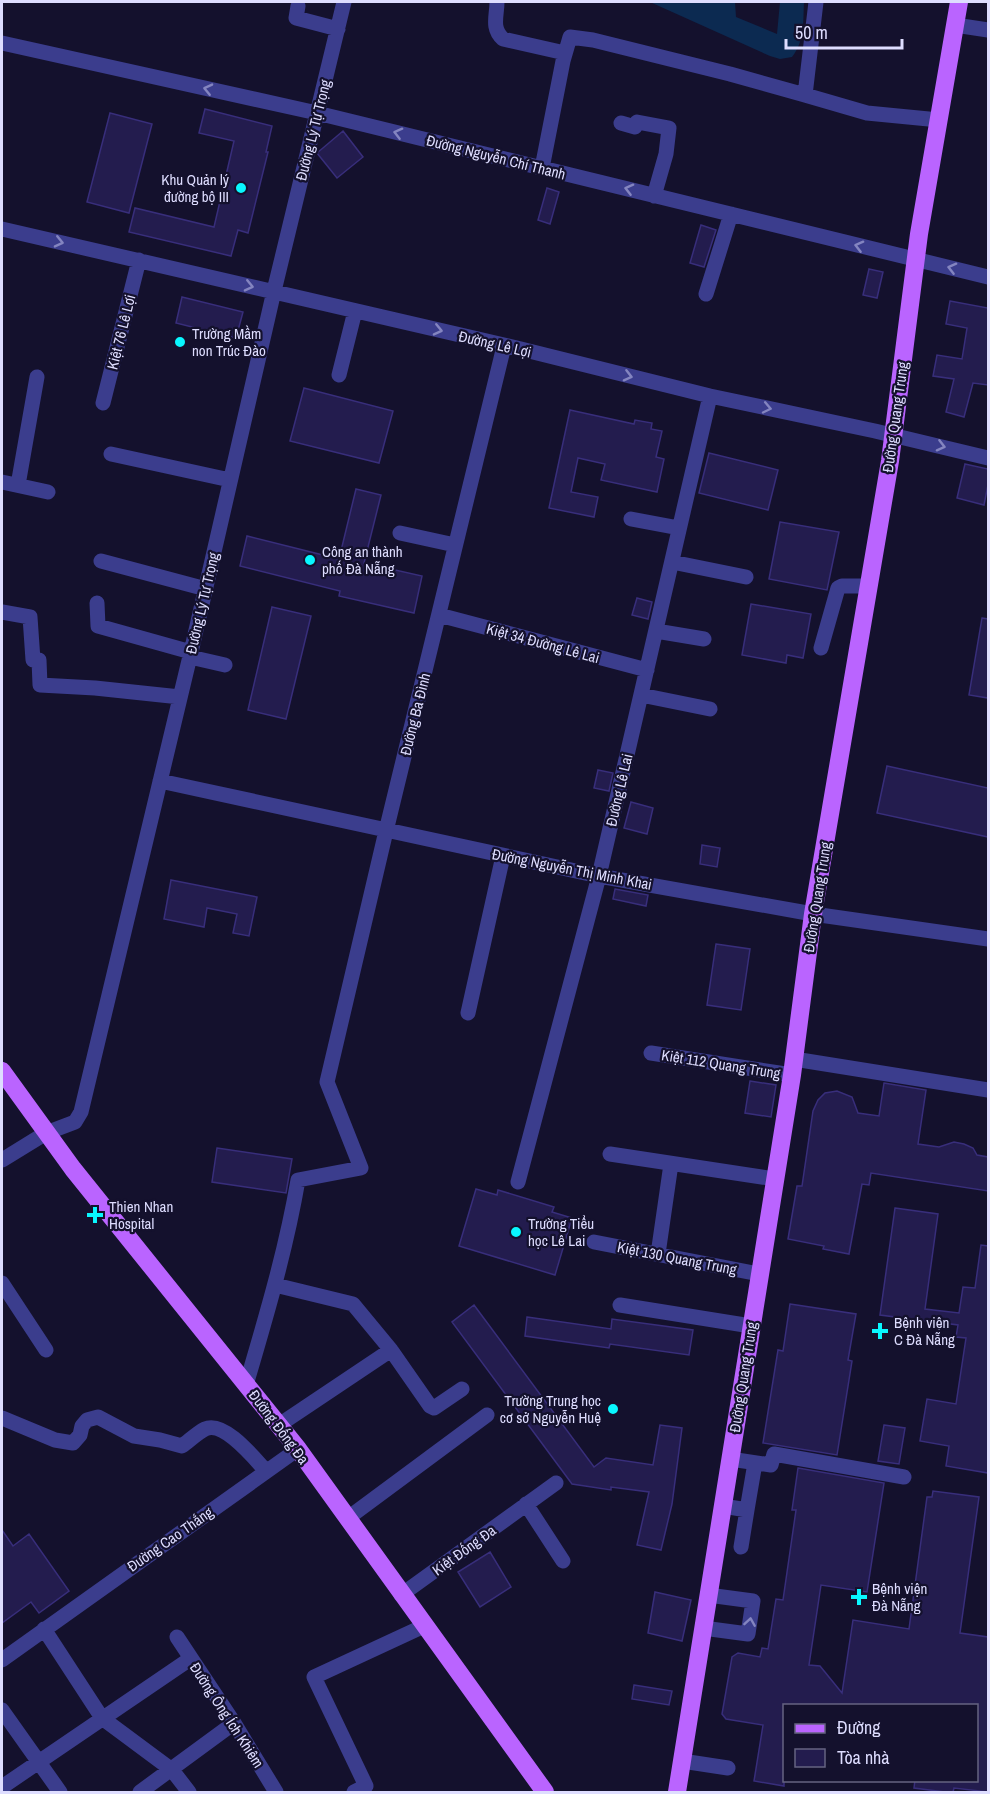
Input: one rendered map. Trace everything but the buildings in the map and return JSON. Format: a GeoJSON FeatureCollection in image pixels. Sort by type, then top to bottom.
{"type":"FeatureCollection","features":[{"type":"Feature","properties":{"kind":"main road","name":"Đường Quang Trung"},"geometry":{"type":"LineString","coordinates":[[677,1792],[793,1067],[813,914],[893,435],[916,260],[959,2]]}},
{"type":"Feature","properties":{"kind":"main road","name":"Đường Đống Đa"},"geometry":{"type":"LineString","coordinates":[[2,1071],[46,1133],[298,1449],[544,1792]]}},
{"type":"Feature","properties":{"kind":"street","name":"Đường Lý Tự Trọng"},"geometry":{"type":"LineString","coordinates":[[2,1160],[46,1133],[75,1122],[81,1112],[191,655],[273,291],[344,2]]}},
{"type":"Feature","properties":{"kind":"street"},"geometry":{"type":"LineString","coordinates":[[497,2],[495,21],[498,34],[503,39],[565,53]]}},
{"type":"Feature","properties":{"kind":"street"},"geometry":{"type":"LineString","coordinates":[[805,95],[816,2]]}},
{"type":"Feature","properties":{"kind":"street"},"geometry":{"type":"LineString","coordinates":[[298,6],[296,18],[338,29]]}},
{"type":"Feature","properties":{"kind":"street"},"geometry":{"type":"LineString","coordinates":[[955,25],[988,30]]}},
{"type":"Feature","properties":{"kind":"street"},"geometry":{"type":"LineString","coordinates":[[542,168],[570,37],[730,74],[867,113],[939,120]]}},
{"type":"Feature","properties":{"kind":"street","name":"Đường Nguyễn Chí Thanh"},"geometry":{"type":"LineString","coordinates":[[2,42],[317,113],[988,277]]}},
{"type":"Feature","properties":{"kind":"street"},"geometry":{"type":"LineString","coordinates":[[621,123],[635,127],[637,122],[669,128],[666,154],[654,196]]}},
{"type":"Feature","properties":{"kind":"street"},"geometry":{"type":"LineString","coordinates":[[706,294],[730,214]]}},
{"type":"Feature","properties":{"kind":"street","name":"Đường Lê Lợi"},"geometry":{"type":"LineString","coordinates":[[2,229],[273,291],[710,396],[988,458]]}},
{"type":"Feature","properties":{"kind":"street","name":"Kiệt 76 Lê Lợi"},"geometry":{"type":"LineString","coordinates":[[103,403],[139,260]]}},
{"type":"Feature","properties":{"kind":"street"},"geometry":{"type":"LineString","coordinates":[[339,375],[355,311]]}},
{"type":"Feature","properties":{"kind":"street","name":"Đường Ba Đình"},"geometry":{"type":"LineString","coordinates":[[275,1285],[298,1180],[361,1168],[327,1082],[504,346]]}},
{"type":"Feature","properties":{"kind":"street"},"geometry":{"type":"LineString","coordinates":[[18,485],[37,377]]}},
{"type":"Feature","properties":{"kind":"street","name":"Đường Lê Lai"},"geometry":{"type":"LineString","coordinates":[[518,1182],[599,876],[710,396]]}},
{"type":"Feature","properties":{"kind":"street"},"geometry":{"type":"LineString","coordinates":[[111,454],[230,480]]}},
{"type":"Feature","properties":{"kind":"street"},"geometry":{"type":"LineString","coordinates":[[2,482],[48,492]]}},
{"type":"Feature","properties":{"kind":"street"},"geometry":{"type":"LineString","coordinates":[[631,519],[679,528]]}},
{"type":"Feature","properties":{"kind":"street"},"geometry":{"type":"LineString","coordinates":[[400,533],[455,545]]}},
{"type":"Feature","properties":{"kind":"street"},"geometry":{"type":"LineString","coordinates":[[101,561],[206,589]]}},
{"type":"Feature","properties":{"kind":"street"},"geometry":{"type":"LineString","coordinates":[[672,562],[746,578]]}},
{"type":"Feature","properties":{"kind":"street"},"geometry":{"type":"LineString","coordinates":[[821,648],[838,588],[868,586]]}},
{"type":"Feature","properties":{"kind":"street"},"geometry":{"type":"LineString","coordinates":[[97,603],[98,626],[225,665]]}},
{"type":"Feature","properties":{"kind":"street"},"geometry":{"type":"LineString","coordinates":[[2,612],[30,617],[33,660],[39,660],[40,685],[180,697]]}},
{"type":"Feature","properties":{"kind":"street","name":"Kiệt 34 Đường Lê Lai"},"geometry":{"type":"LineString","coordinates":[[439,615],[647,670]]}},
{"type":"Feature","properties":{"kind":"street"},"geometry":{"type":"LineString","coordinates":[[656,631],[704,639]]}},
{"type":"Feature","properties":{"kind":"street"},"geometry":{"type":"LineString","coordinates":[[641,695],[710,709]]}},
{"type":"Feature","properties":{"kind":"street","name":"Đường Nguyễn Thị Minh Khai"},"geometry":{"type":"LineString","coordinates":[[160,781],[599,876],[813,914],[988,939]]}},
{"type":"Feature","properties":{"kind":"street"},"geometry":{"type":"LineString","coordinates":[[468,1013],[503,855]]}},
{"type":"Feature","properties":{"kind":"street","name":"Kiệt 112 Quang Trung"},"geometry":{"type":"LineString","coordinates":[[651,1053],[988,1090]]}},
{"type":"Feature","properties":{"kind":"street"},"geometry":{"type":"LineString","coordinates":[[610,1154],[775,1179]]}},
{"type":"Feature","properties":{"kind":"street"},"geometry":{"type":"LineString","coordinates":[[658,1254],[671,1164]]}},
{"type":"Feature","properties":{"kind":"street","name":"Kiệt 130 Quang Trung"},"geometry":{"type":"LineString","coordinates":[[594,1242],[759,1274]]}},
{"type":"Feature","properties":{"kind":"street"},"geometry":{"type":"LineString","coordinates":[[2,1283],[46,1350]]}},
{"type":"Feature","properties":{"kind":"street"},"geometry":{"type":"LineString","coordinates":[[246,1385],[275,1285],[353,1304],[391,1350],[430,1406],[434,1408],[462,1389]]}},
{"type":"Feature","properties":{"kind":"street"},"geometry":{"type":"LineString","coordinates":[[620,1305],[751,1326]]}},
{"type":"Feature","properties":{"kind":"street"},"geometry":{"type":"LineString","coordinates":[[279,1425],[391,1350]]}},
{"type":"Feature","properties":{"kind":"street"},"geometry":{"type":"LineString","coordinates":[[348,1518],[487,1415]]}},
{"type":"Feature","properties":{"kind":"street"},"geometry":{"type":"LineString","coordinates":[[2,1418],[55,1440],[73,1443],[80,1435],[82,1425],[87,1420],[98,1418],[134,1436],[182,1446],[207,1428],[217,1427],[236,1440],[266,1471]]}},
{"type":"Feature","properties":{"kind":"street","name":"Đường Cao Thắng"},"geometry":{"type":"LineString","coordinates":[[2,1660],[298,1449]]}},
{"type":"Feature","properties":{"kind":"street"},"geometry":{"type":"LineString","coordinates":[[730,1459],[771,1465],[774,1454],[904,1477]]}},
{"type":"Feature","properties":{"kind":"street"},"geometry":{"type":"LineString","coordinates":[[741,1547],[755,1463]]}},
{"type":"Feature","properties":{"kind":"street","name":"Kiệt Đống Đa"},"geometry":{"type":"LineString","coordinates":[[401,1595],[556,1482]]}},
{"type":"Feature","properties":{"kind":"street"},"geometry":{"type":"LineString","coordinates":[[526,1504],[563,1561]]}},
{"type":"Feature","properties":{"kind":"street"},"geometry":{"type":"LineString","coordinates":[[723,1506],[747,1510]]}},
{"type":"Feature","properties":{"kind":"street"},"geometry":{"type":"LineString","coordinates":[[703,1628],[748,1634],[753,1601],[708,1595]]}},
{"type":"Feature","properties":{"kind":"street"},"geometry":{"type":"LineString","coordinates":[[354,1792],[366,1786],[314,1677],[424,1626]]}},
{"type":"Feature","properties":{"kind":"street"},"geometry":{"type":"LineString","coordinates":[[44,1629],[102,1718],[172,1770],[189,1792]]}},
{"type":"Feature","properties":{"kind":"street","name":"Đường Ông Ích Khiêm"},"geometry":{"type":"LineString","coordinates":[[177,1637],[234,1723],[272,1791]]}},
{"type":"Feature","properties":{"kind":"street"},"geometry":{"type":"LineString","coordinates":[[2,1787],[190,1659]]}},
{"type":"Feature","properties":{"kind":"street"},"geometry":{"type":"LineString","coordinates":[[2,1710],[60,1792]]}},
{"type":"Feature","properties":{"kind":"street"},"geometry":{"type":"LineString","coordinates":[[140,1792],[234,1723]]}},
{"type":"Feature","properties":{"kind":"street"},"geometry":{"type":"LineString","coordinates":[[682,1761],[728,1768]]}},
{"type":"Feature","properties":{"kind":"water"},"geometry":{"type":"Polygon","coordinates":[[[650,2],[735,2],[736,17],[777,34],[780,2],[804,2],[801,38],[792,57],[780,59],[650,2]]]}},
{"type":"Feature","properties":{"kind":"place","name":"Khu Quản lý đường bộ III"},"geometry":{"type":"Point","coordinates":[241,188]}},
{"type":"Feature","properties":{"kind":"place","name":"Trường Mầm non Trúc Đào"},"geometry":{"type":"Point","coordinates":[180,342]}},
{"type":"Feature","properties":{"kind":"place","name":"Công an thành phố Đà Nẵng"},"geometry":{"type":"Point","coordinates":[310,560]}},
{"type":"Feature","properties":{"kind":"place","name":"Thien Nhan Hospital"},"geometry":{"type":"Point","coordinates":[95,1215]}},
{"type":"Feature","properties":{"kind":"place","name":"Trường Tiểu học Lê Lai"},"geometry":{"type":"Point","coordinates":[516,1232]}},
{"type":"Feature","properties":{"kind":"place","name":"Bệnh viện C Đà Nẵng"},"geometry":{"type":"Point","coordinates":[880,1331]}},
{"type":"Feature","properties":{"kind":"place","name":"Trường Trung học cơ sở Nguyễn Huệ"},"geometry":{"type":"Point","coordinates":[613,1409]}},
{"type":"Feature","properties":{"kind":"place","name":"Bệnh viện Đà Nẵng"},"geometry":{"type":"Point","coordinates":[859,1597]}}]}
